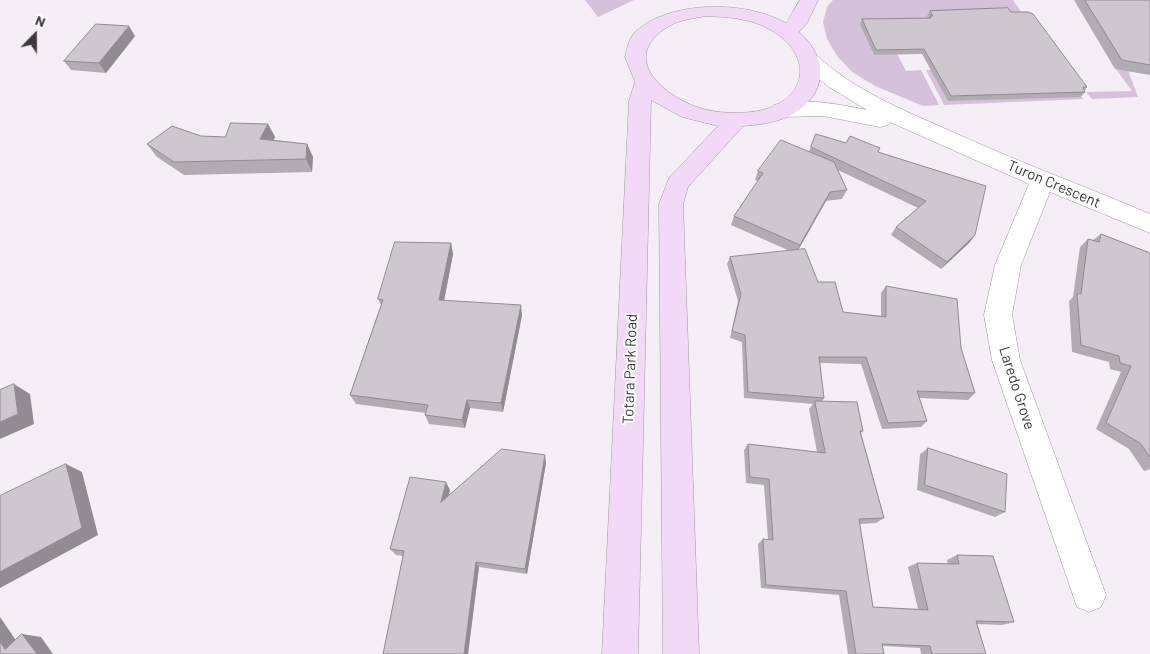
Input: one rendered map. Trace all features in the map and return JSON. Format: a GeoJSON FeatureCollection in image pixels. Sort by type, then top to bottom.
{"type":"FeatureCollection","features":[{"type":"Feature","properties":{"kind":"street"},"geometry":{"type":"LineString","coordinates":[[788,32],[797,23],[809,0]]}},
{"type":"Feature","properties":{"kind":"street"},"geometry":{"type":"LineString","coordinates":[[695,6],[706,10],[741,13],[774,24],[788,32],[802,46],[810,61],[810,83],[804,94],[782,110],[753,119],[736,120],[714,118],[679,109],[657,96],[644,84],[637,71],[634,57],[638,44],[645,33],[656,24],[695,6]]}},
{"type":"Feature","properties":{"kind":"street","name":"Turon Crescent"},"geometry":{"type":"LineString","coordinates":[[810,61],[836,83],[858,98],[958,144],[1150,224]]}},
{"type":"Feature","properties":{"kind":"street","name":"Totara Park Road"},"geometry":{"type":"LineString","coordinates":[[620,654],[640,101],[644,84]]}},
{"type":"Feature","properties":{"kind":"street","name":"Turon Crescent"},"geometry":{"type":"LineString","coordinates":[[782,110],[809,108],[842,111],[896,124],[958,144]]}},
{"type":"Feature","properties":{"kind":"street"},"geometry":{"type":"LineString","coordinates":[[681,654],[671,204],[678,184],[736,120]]}},
{"type":"Feature","properties":{"kind":"street","name":"Laredo Grove"},"geometry":{"type":"LineString","coordinates":[[1043,179],[1008,265],[998,315],[1006,360],[1089,595]]}},
{"type":"Feature","properties":{"kind":"shaded area"},"geometry":{"type":"Polygon","coordinates":[[[585,0],[634,0],[598,17],[585,0]]]}},
{"type":"Feature","properties":{"kind":"shaded area"},"geometry":{"type":"Polygon","coordinates":[[[833,0],[1013,0],[1024,16],[928,16],[930,21],[860,25],[874,55],[897,54],[906,71],[921,70],[939,105],[923,106],[875,86],[852,72],[837,56],[827,39],[823,22],[827,7],[833,0]]]}},
{"type":"Feature","properties":{"kind":"shaded area"},"geometry":{"type":"Polygon","coordinates":[[[1113,65],[1128,70],[1138,97],[1092,99],[1086,92],[1132,91],[1113,65]]]}},
{"type":"Feature","properties":{"kind":"shaded area"},"geometry":{"type":"Polygon","coordinates":[[[926,70],[939,70],[1084,99],[944,105],[926,70]]]}},
{"type":"Feature","properties":{"kind":"building"},"geometry":{"type":"Polygon","coordinates":[[[1085,0],[1150,0],[1150,65],[1122,60],[1085,0]]]}},
{"type":"Feature","properties":{"kind":"building"},"geometry":{"type":"Polygon","coordinates":[[[1008,8],[1011,12],[1028,12],[1033,14],[1087,87],[1083,87],[1085,92],[951,96],[924,49],[876,50],[862,19],[931,18],[930,16],[933,16],[930,11],[1008,8]]]}},
{"type":"Feature","properties":{"kind":"building"},"geometry":{"type":"Polygon","coordinates":[[[96,24],[129,26],[99,63],[64,61],[96,24]]]}},
{"type":"Feature","properties":{"kind":"building"},"geometry":{"type":"Polygon","coordinates":[[[231,123],[268,124],[260,139],[307,144],[306,159],[174,162],[147,144],[172,126],[201,136],[225,137],[231,123]]]}},
{"type":"Feature","properties":{"kind":"building"},"geometry":{"type":"Polygon","coordinates":[[[816,134],[846,143],[850,136],[880,148],[878,152],[986,186],[975,235],[947,262],[896,227],[926,201],[811,147],[816,134]]]}},
{"type":"Feature","properties":{"kind":"building"},"geometry":{"type":"Polygon","coordinates":[[[781,140],[834,162],[847,190],[830,192],[800,245],[734,216],[763,173],[758,171],[781,140]]]}},
{"type":"Feature","properties":{"kind":"building"},"geometry":{"type":"Polygon","coordinates":[[[1101,234],[1150,253],[1150,457],[1140,443],[1106,423],[1131,366],[1120,363],[1119,356],[1081,345],[1077,293],[1081,294],[1088,239],[1099,242],[1101,234]]]}},
{"type":"Feature","properties":{"kind":"building"},"geometry":{"type":"Polygon","coordinates":[[[395,242],[451,243],[439,300],[521,305],[501,403],[467,400],[462,420],[425,415],[428,405],[350,395],[383,300],[378,299],[395,242]]]}},
{"type":"Feature","properties":{"kind":"building"},"geometry":{"type":"Polygon","coordinates":[[[805,249],[818,282],[835,282],[843,312],[886,317],[886,286],[957,299],[961,348],[975,393],[917,391],[927,421],[888,423],[866,357],[819,357],[824,398],[748,392],[745,335],[732,331],[741,294],[730,257],[805,249]]]}},
{"type":"Feature","properties":{"kind":"building"},"geometry":{"type":"Polygon","coordinates":[[[14,384],[18,414],[0,422],[0,390],[14,384]]]}},
{"type":"Feature","properties":{"kind":"building"},"geometry":{"type":"Polygon","coordinates":[[[815,401],[857,402],[863,431],[860,431],[884,518],[859,519],[873,607],[928,610],[917,563],[959,564],[957,555],[993,556],[1014,622],[976,621],[986,654],[932,654],[930,646],[882,644],[884,654],[856,654],[846,591],[766,585],[763,539],[773,540],[769,479],[750,477],[748,444],[825,453],[815,401]]]}},
{"type":"Feature","properties":{"kind":"building"},"geometry":{"type":"Polygon","coordinates":[[[928,448],[1007,474],[1005,512],[925,485],[928,448]]]}},
{"type":"Feature","properties":{"kind":"building"},"geometry":{"type":"Polygon","coordinates":[[[502,449],[545,455],[525,569],[476,562],[464,654],[383,654],[404,551],[390,549],[410,477],[446,482],[441,502],[502,449]]]}},
{"type":"Feature","properties":{"kind":"building"},"geometry":{"type":"Polygon","coordinates":[[[66,464],[82,528],[0,572],[0,496],[66,464]]]}},
{"type":"Feature","properties":{"kind":"building"},"geometry":{"type":"Polygon","coordinates":[[[22,634],[37,654],[0,654],[0,642],[5,649],[22,634]]]}}]}
